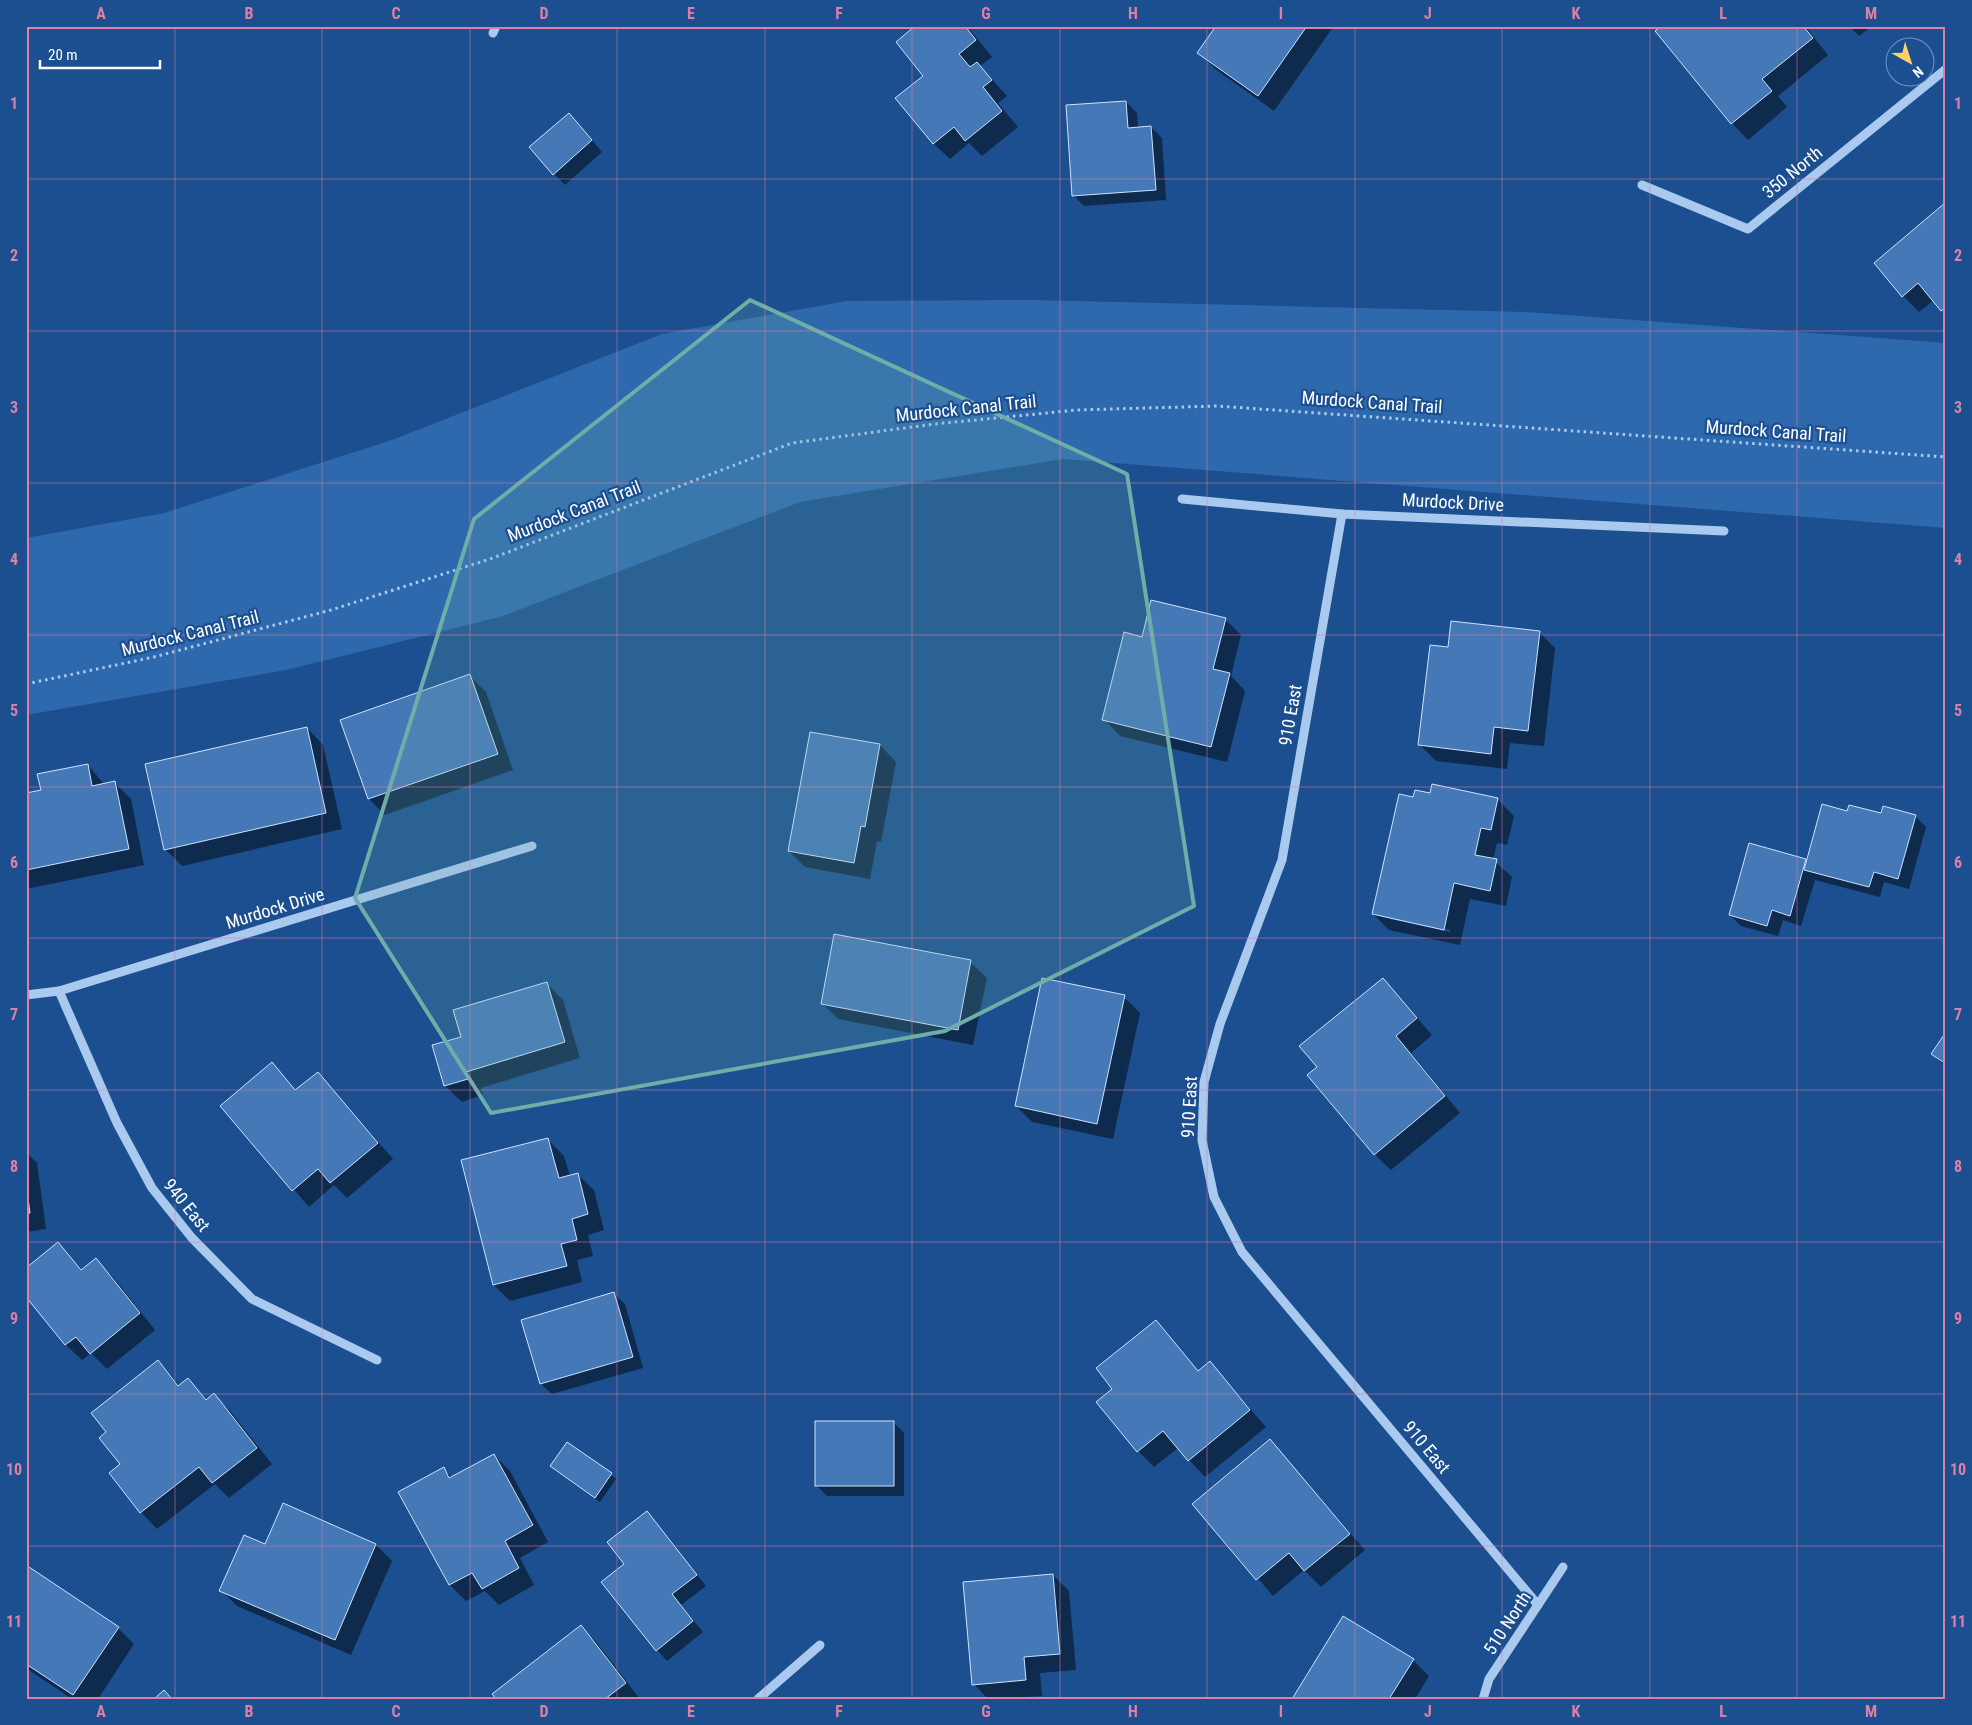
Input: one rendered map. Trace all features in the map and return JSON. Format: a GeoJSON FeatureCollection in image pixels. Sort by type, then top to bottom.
{"type":"FeatureCollection","features":[{"type":"Feature","properties":{"kind":"street","name":"350 North"},"geometry":{"type":"LineString","coordinates":[[1642,185],[1748,229],[1946,69]]}},
{"type":"Feature","properties":{"kind":"street","name":"Murdock Drive"},"geometry":{"type":"LineString","coordinates":[[1182,499],[1342,514],[1724,531]]}},
{"type":"Feature","properties":{"kind":"street","name":"910 East"},"geometry":{"type":"LineString","coordinates":[[1342,514],[1282,860],[1220,1024],[1204,1082],[1202,1140],[1214,1198],[1242,1252],[1538,1605]]}},
{"type":"Feature","properties":{"kind":"street","name":"Murdock Drive"},"geometry":{"type":"LineString","coordinates":[[26,995],[59,991],[532,846]]}},
{"type":"Feature","properties":{"kind":"street","name":"940 East"},"geometry":{"type":"LineString","coordinates":[[59,991],[117,1123],[152,1188],[192,1238],[252,1299],[377,1360]]}},
{"type":"Feature","properties":{"kind":"street","name":"510 North"},"geometry":{"type":"LineString","coordinates":[[1483,1699],[1490,1680],[1563,1567]]}},
{"type":"Feature","properties":{"kind":"street"},"geometry":{"type":"LineString","coordinates":[[758,1699],[820,1645]]}},
{"type":"Feature","properties":{"kind":"path","name":"Murdock Canal Trail"},"geometry":{"type":"LineString","coordinates":[[26,684],[163,655],[331,610],[490,559],[792,443],[935,424],[1077,410],[1216,406],[1946,458]]}},
{"type":"Feature","properties":{"kind":"highlighted area"},"geometry":{"type":"Polygon","coordinates":[[[750,300],[1127,474],[1194,906],[945,1031],[491,1113],[355,898],[474,519],[750,300]]]}},
{"type":"Feature","properties":{"kind":"shaded area"},"geometry":{"type":"Polygon","coordinates":[[[1033,300],[1526,312],[1946,343],[1946,528],[1063,459],[800,502],[500,617],[286,670],[26,715],[26,538],[164,513],[392,440],[662,334],[847,301],[1033,300]]]}},
{"type":"Feature","properties":{"kind":"building"},"geometry":{"type":"Polygon","coordinates":[[[915,26],[965,26],[976,40],[959,54],[970,67],[977,62],[992,80],[983,87],[1002,111],[965,141],[954,127],[933,144],[895,98],[923,76],[896,42],[915,26]]]}},
{"type":"Feature","properties":{"kind":"building"},"geometry":{"type":"Polygon","coordinates":[[[1216,26],[1307,26],[1258,96],[1197,53],[1216,26]]]}},
{"type":"Feature","properties":{"kind":"building"},"geometry":{"type":"Polygon","coordinates":[[[1661,26],[1803,26],[1813,38],[1762,79],[1772,91],[1731,124],[1655,31],[1661,26]]]}},
{"type":"Feature","properties":{"kind":"building"},"geometry":{"type":"Polygon","coordinates":[[[1126,101],[1128,128],[1151,126],[1156,190],[1072,196],[1066,105],[1126,101]]]}},
{"type":"Feature","properties":{"kind":"building"},"geometry":{"type":"Polygon","coordinates":[[[569,113],[592,140],[553,175],[529,147],[569,113]]]}},
{"type":"Feature","properties":{"kind":"building"},"geometry":{"type":"Polygon","coordinates":[[[1946,202],[1946,307],[1941,311],[1918,283],[1902,297],[1874,263],[1946,202]]]}},
{"type":"Feature","properties":{"kind":"building"},"geometry":{"type":"Polygon","coordinates":[[[1151,600],[1226,618],[1213,669],[1230,673],[1211,747],[1102,720],[1124,632],[1142,637],[1151,600]]]}},
{"type":"Feature","properties":{"kind":"building"},"geometry":{"type":"Polygon","coordinates":[[[1451,621],[1540,631],[1528,731],[1494,727],[1491,754],[1418,745],[1430,645],[1448,647],[1451,621]]]}},
{"type":"Feature","properties":{"kind":"building"},"geometry":{"type":"Polygon","coordinates":[[[470,674],[498,754],[368,799],[340,720],[470,674]]]}},
{"type":"Feature","properties":{"kind":"building"},"geometry":{"type":"Polygon","coordinates":[[[307,727],[326,813],[164,850],[145,764],[307,727]]]}},
{"type":"Feature","properties":{"kind":"building"},"geometry":{"type":"Polygon","coordinates":[[[810,732],[880,744],[865,827],[861,826],[854,863],[788,851],[810,732]]]}},
{"type":"Feature","properties":{"kind":"building"},"geometry":{"type":"Polygon","coordinates":[[[88,764],[92,786],[115,781],[129,849],[26,870],[26,793],[41,790],[37,774],[88,764]]]}},
{"type":"Feature","properties":{"kind":"building"},"geometry":{"type":"Polygon","coordinates":[[[1432,784],[1498,798],[1491,830],[1481,828],[1475,855],[1497,859],[1490,891],[1454,883],[1444,930],[1372,914],[1399,794],[1413,797],[1415,790],[1430,793],[1432,784]]]}},
{"type":"Feature","properties":{"kind":"building"},"geometry":{"type":"Polygon","coordinates":[[[1822,804],[1847,811],[1849,805],[1881,813],[1883,806],[1916,815],[1898,879],[1874,872],[1869,887],[1804,870],[1822,804]]]}},
{"type":"Feature","properties":{"kind":"building"},"geometry":{"type":"Polygon","coordinates":[[[1749,843],[1806,859],[1790,916],[1772,910],[1767,926],[1729,915],[1749,843]]]}},
{"type":"Feature","properties":{"kind":"building"},"geometry":{"type":"Polygon","coordinates":[[[834,934],[971,960],[958,1030],[821,1004],[834,934]]]}},
{"type":"Feature","properties":{"kind":"building"},"geometry":{"type":"Polygon","coordinates":[[[1042,978],[1125,995],[1097,1124],[1015,1106],[1042,978]]]}},
{"type":"Feature","properties":{"kind":"building"},"geometry":{"type":"Polygon","coordinates":[[[1383,978],[1417,1018],[1396,1036],[1445,1096],[1374,1155],[1307,1075],[1317,1067],[1299,1046],[1383,978]]]}},
{"type":"Feature","properties":{"kind":"building"},"geometry":{"type":"Polygon","coordinates":[[[547,982],[565,1042],[466,1072],[468,1079],[444,1086],[432,1045],[461,1037],[453,1010],[547,982]]]}},
{"type":"Feature","properties":{"kind":"building"},"geometry":{"type":"Polygon","coordinates":[[[1946,1032],[1946,1064],[1931,1054],[1946,1032]]]}},
{"type":"Feature","properties":{"kind":"building"},"geometry":{"type":"Polygon","coordinates":[[[272,1062],[295,1090],[318,1072],[378,1143],[330,1183],[318,1169],[292,1191],[220,1106],[272,1062]]]}},
{"type":"Feature","properties":{"kind":"building"},"geometry":{"type":"Polygon","coordinates":[[[548,1138],[559,1178],[578,1173],[588,1214],[572,1219],[577,1240],[561,1244],[567,1266],[493,1285],[461,1160],[548,1138]]]}},
{"type":"Feature","properties":{"kind":"building"},"geometry":{"type":"Polygon","coordinates":[[[26,1183],[30,1213],[26,1214],[26,1183]]]}},
{"type":"Feature","properties":{"kind":"building"},"geometry":{"type":"Polygon","coordinates":[[[58,1242],[81,1270],[96,1258],[140,1313],[90,1354],[76,1337],[65,1345],[26,1297],[26,1268],[58,1242]]]}},
{"type":"Feature","properties":{"kind":"building"},"geometry":{"type":"Polygon","coordinates":[[[614,1292],[633,1357],[540,1384],[521,1320],[614,1292]]]}},
{"type":"Feature","properties":{"kind":"building"},"geometry":{"type":"Polygon","coordinates":[[[1156,1320],[1198,1371],[1210,1361],[1250,1410],[1188,1461],[1163,1431],[1137,1452],[1096,1402],[1112,1389],[1096,1368],[1156,1320]]]}},
{"type":"Feature","properties":{"kind":"building"},"geometry":{"type":"Polygon","coordinates":[[[158,1360],[178,1386],[188,1378],[206,1400],[214,1393],[257,1448],[212,1483],[199,1467],[140,1513],[109,1473],[120,1464],[99,1438],[106,1432],[91,1413],[158,1360]]]}},
{"type":"Feature","properties":{"kind":"building"},"geometry":{"type":"Polygon","coordinates":[[[815,1421],[894,1421],[894,1486],[815,1486],[815,1421]]]}},
{"type":"Feature","properties":{"kind":"building"},"geometry":{"type":"Polygon","coordinates":[[[1270,1439],[1350,1534],[1304,1571],[1289,1553],[1256,1580],[1192,1504],[1270,1439]]]}},
{"type":"Feature","properties":{"kind":"building"},"geometry":{"type":"Polygon","coordinates":[[[567,1442],[612,1473],[595,1498],[550,1466],[567,1442]]]}},
{"type":"Feature","properties":{"kind":"building"},"geometry":{"type":"Polygon","coordinates":[[[494,1454],[533,1525],[505,1541],[519,1568],[482,1589],[472,1573],[449,1585],[398,1492],[444,1467],[449,1478],[494,1454]]]}},
{"type":"Feature","properties":{"kind":"building"},"geometry":{"type":"Polygon","coordinates":[[[283,1503],[376,1544],[335,1640],[219,1591],[244,1535],[265,1544],[283,1503]]]}},
{"type":"Feature","properties":{"kind":"building"},"geometry":{"type":"Polygon","coordinates":[[[647,1511],[697,1575],[672,1594],[693,1621],[656,1651],[601,1582],[624,1564],[607,1542],[647,1511]]]}},
{"type":"Feature","properties":{"kind":"building"},"geometry":{"type":"Polygon","coordinates":[[[26,1565],[119,1627],[73,1695],[26,1664],[26,1565]]]}},
{"type":"Feature","properties":{"kind":"building"},"geometry":{"type":"Polygon","coordinates":[[[1053,1574],[1060,1654],[1024,1657],[1026,1680],[972,1685],[963,1582],[1053,1574]]]}},
{"type":"Feature","properties":{"kind":"building"},"geometry":{"type":"Polygon","coordinates":[[[1343,1616],[1414,1659],[1389,1699],[1292,1699],[1343,1616]]]}},
{"type":"Feature","properties":{"kind":"building"},"geometry":{"type":"Polygon","coordinates":[[[581,1625],[626,1683],[605,1699],[496,1699],[492,1694],[581,1625]]]}},
{"type":"Feature","properties":{"kind":"building"},"geometry":{"type":"Polygon","coordinates":[[[164,1690],[172,1699],[154,1699],[164,1690]]]}}]}
